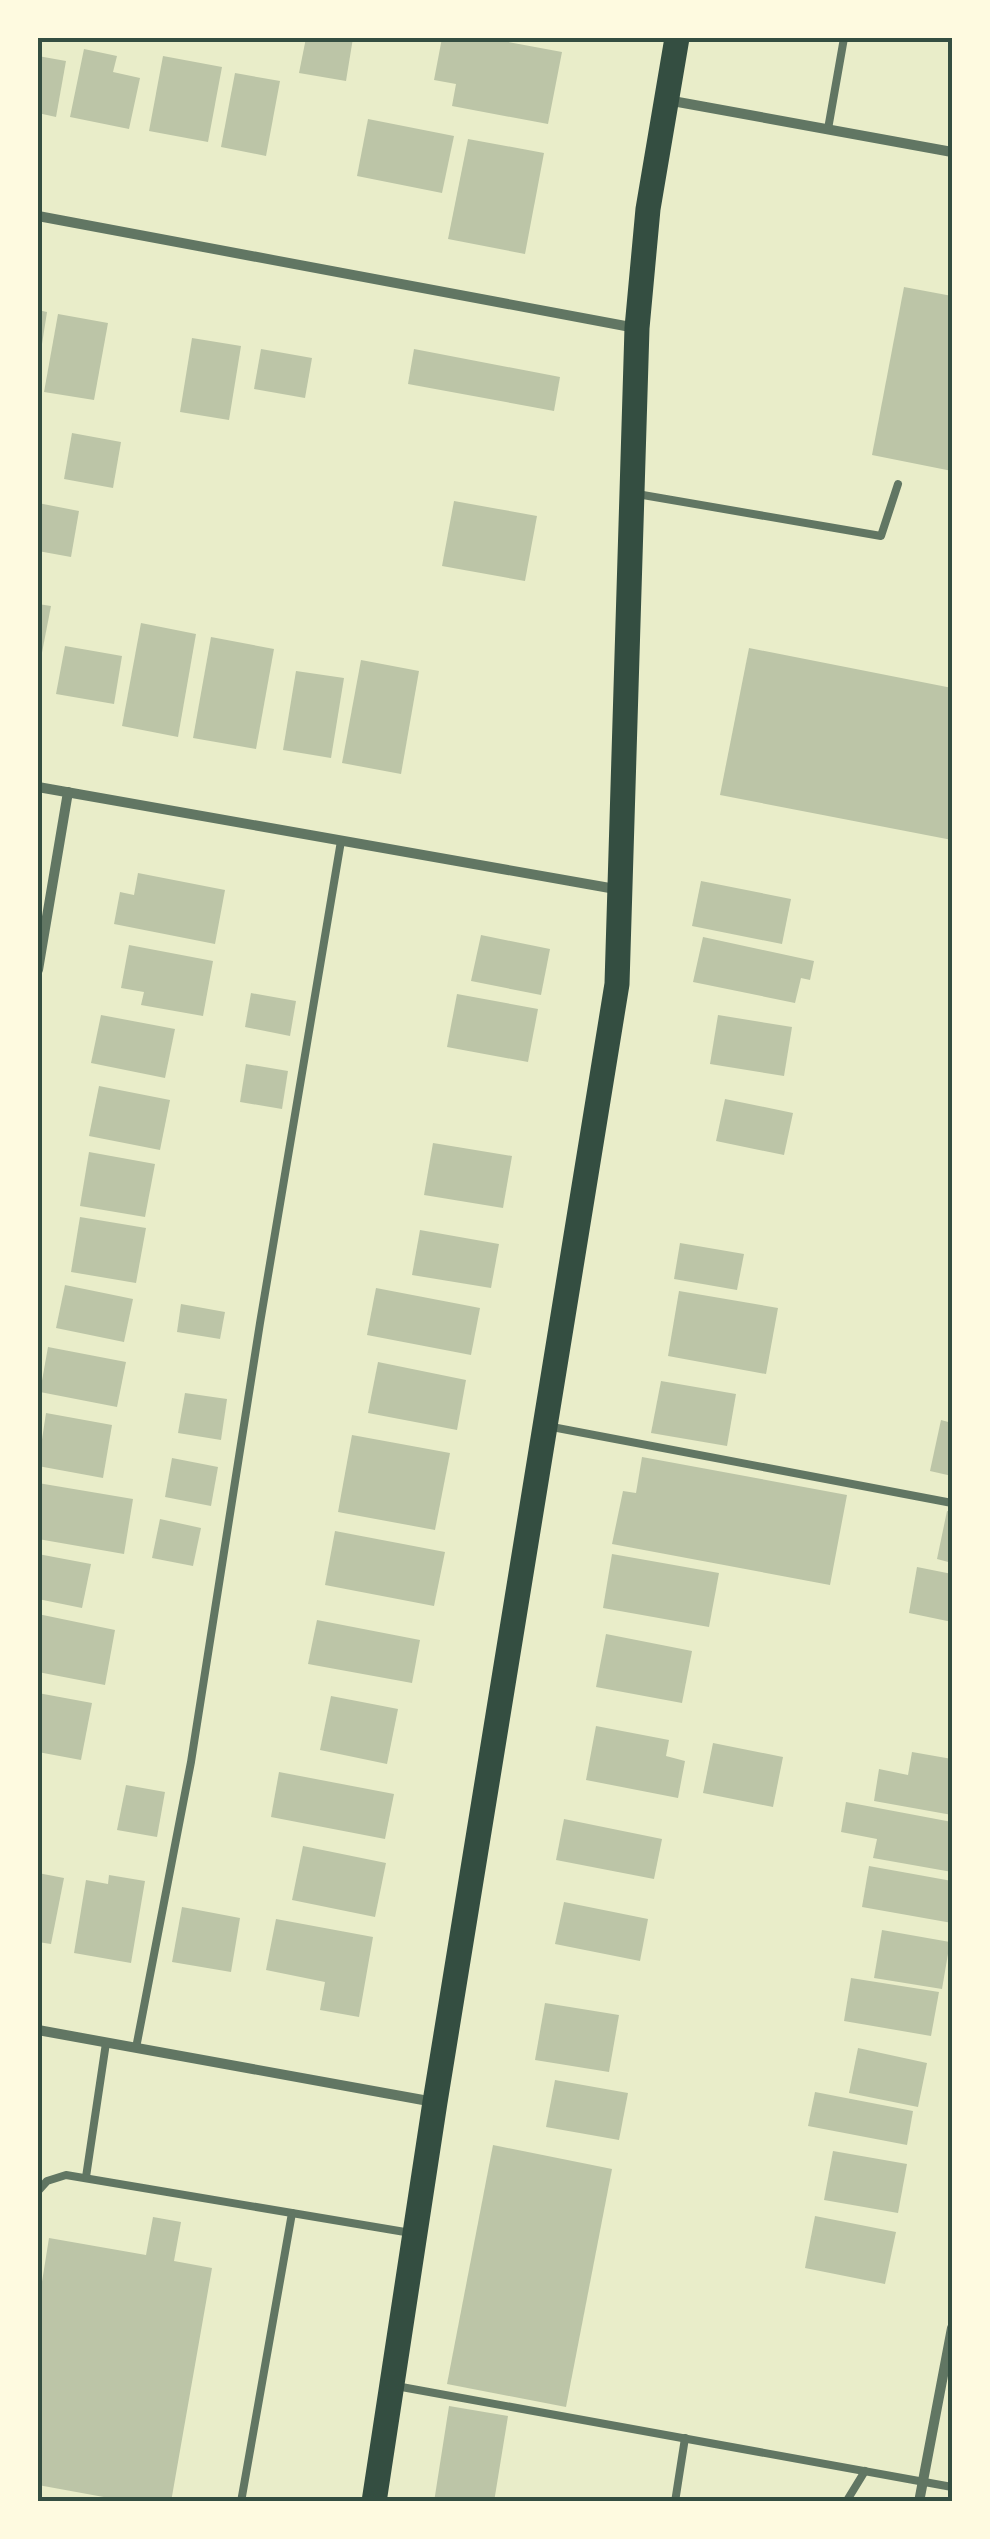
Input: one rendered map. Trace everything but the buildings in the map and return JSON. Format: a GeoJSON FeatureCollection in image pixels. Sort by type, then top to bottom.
{"type":"FeatureCollection","features":[{"type":"Feature","properties":{"kind":"main road"},"geometry":{"type":"LineString","coordinates":[[374,2502],[617,984],[636,328],[648,209],[677,38]]}},
{"type":"Feature","properties":{"kind":"street"},"geometry":{"type":"LineString","coordinates":[[666,100],[952,152]]}},
{"type":"Feature","properties":{"kind":"street"},"geometry":{"type":"LineString","coordinates":[[38,216],[636,328]]}},
{"type":"Feature","properties":{"kind":"street"},"geometry":{"type":"LineString","coordinates":[[38,787],[622,890]]}},
{"type":"Feature","properties":{"kind":"street"},"geometry":{"type":"LineString","coordinates":[[38,970],[68,792]]}},
{"type":"Feature","properties":{"kind":"street"},"geometry":{"type":"LineString","coordinates":[[38,2030],[435,2102]]}},
{"type":"Feature","properties":{"kind":"street"},"geometry":{"type":"LineString","coordinates":[[919,2502],[952,2328]]}},
{"type":"Feature","properties":{"kind":"lane"},"geometry":{"type":"LineString","coordinates":[[828,129],[844,38]]}},
{"type":"Feature","properties":{"kind":"lane"},"geometry":{"type":"LineString","coordinates":[[633,493],[882,536],[898,484]]}},
{"type":"Feature","properties":{"kind":"lane"},"geometry":{"type":"LineString","coordinates":[[136,2048],[191,1762],[341,841]]}},
{"type":"Feature","properties":{"kind":"lane"},"geometry":{"type":"LineString","coordinates":[[548,1426],[952,1503]]}},
{"type":"Feature","properties":{"kind":"lane"},"geometry":{"type":"LineString","coordinates":[[86,2177],[106,2043]]}},
{"type":"Feature","properties":{"kind":"lane"},"geometry":{"type":"LineString","coordinates":[[38,2191],[47,2181],[66,2174],[415,2233]]}},
{"type":"Feature","properties":{"kind":"lane"},"geometry":{"type":"LineString","coordinates":[[242,2502],[292,2213]]}},
{"type":"Feature","properties":{"kind":"lane"},"geometry":{"type":"LineString","coordinates":[[392,2386],[952,2487]]}},
{"type":"Feature","properties":{"kind":"lane"},"geometry":{"type":"LineString","coordinates":[[675,2502],[685,2438]]}},
{"type":"Feature","properties":{"kind":"lane"},"geometry":{"type":"LineString","coordinates":[[846,2502],[865,2471]]}}]}
